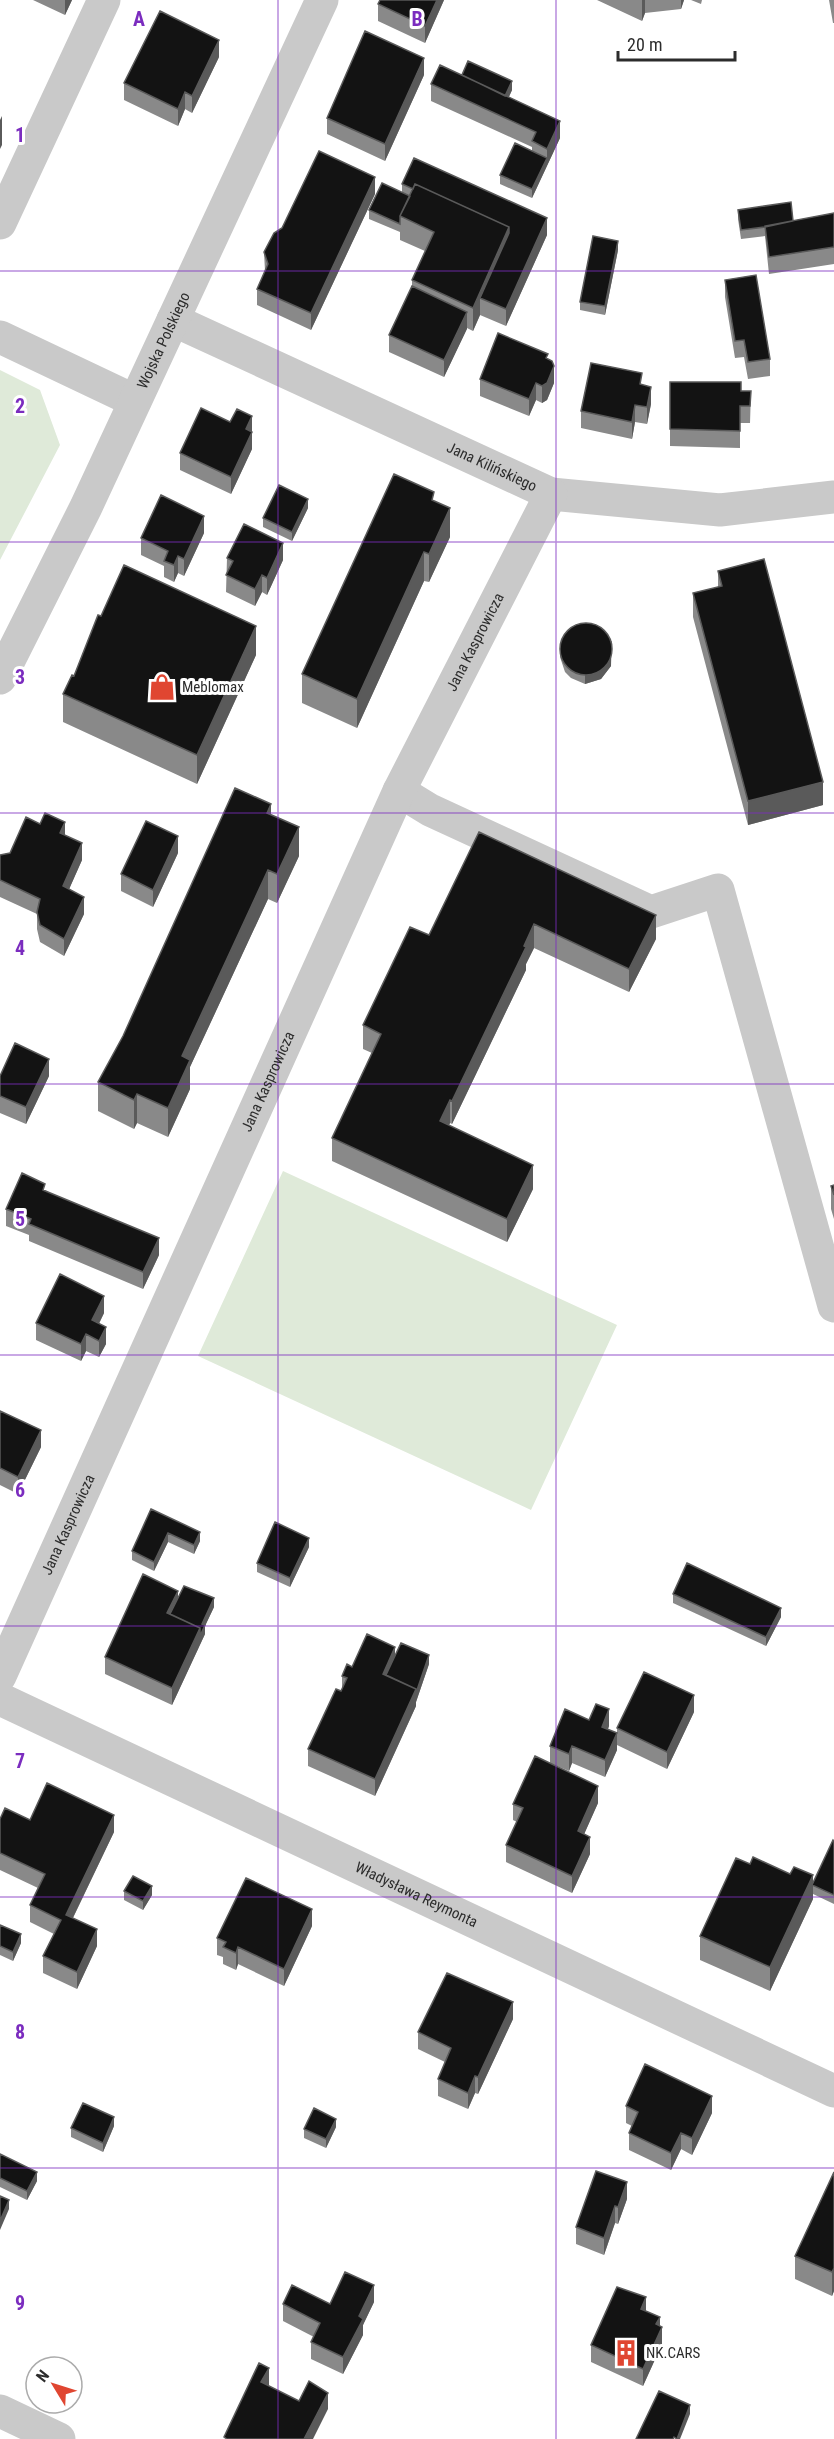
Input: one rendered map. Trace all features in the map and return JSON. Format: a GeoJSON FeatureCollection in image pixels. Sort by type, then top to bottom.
{"type":"FeatureCollection","features":[{"type":"Feature","properties":{"kind":"street"},"geometry":{"type":"LineString","coordinates":[[0,223],[104,0]]}},
{"type":"Feature","properties":{"kind":"street","name":"Wojska Polskiego"},"geometry":{"type":"LineString","coordinates":[[0,678],[86,507],[322,0]]}},
{"type":"Feature","properties":{"kind":"street","name":"Jana Kilińskiego"},"geometry":{"type":"LineString","coordinates":[[173,320],[551,494],[720,510],[834,497]]}},
{"type":"Feature","properties":{"kind":"street"},"geometry":{"type":"LineString","coordinates":[[0,337],[135,401]]}},
{"type":"Feature","properties":{"kind":"street","name":"Jana Kasprowicza"},"geometry":{"type":"LineString","coordinates":[[0,1676],[399,790],[551,494]]}},
{"type":"Feature","properties":{"kind":"street"},"geometry":{"type":"LineString","coordinates":[[399,790],[430,810],[651,912],[718,890],[834,1306]]}},
{"type":"Feature","properties":{"kind":"street","name":"Władysława Reymonta"},"geometry":{"type":"LineString","coordinates":[[0,1699],[834,2091]]}},
{"type":"Feature","properties":{"kind":"street"},"geometry":{"type":"LineString","coordinates":[[0,2410],[59,2439]]}},
{"type":"Feature","properties":{"kind":"green space"},"geometry":{"type":"Polygon","coordinates":[[[0,370],[40,390],[60,445],[0,560],[0,370]]]}},
{"type":"Feature","properties":{"kind":"green space"},"geometry":{"type":"Polygon","coordinates":[[[283,1171],[617,1325],[531,1510],[198,1356],[283,1171]]]}},
{"type":"Feature","properties":{"kind":"building"},"geometry":{"type":"Polygon","coordinates":[[[380,0],[437,0],[425,26],[378,4],[380,0]]]}},
{"type":"Feature","properties":{"kind":"building"},"geometry":{"type":"Polygon","coordinates":[[[160,11],[219,40],[192,96],[185,92],[178,109],[124,83],[160,11]]]}},
{"type":"Feature","properties":{"kind":"building"},"geometry":{"type":"Polygon","coordinates":[[[365,31],[424,58],[385,144],[327,118],[365,31]]]}},
{"type":"Feature","properties":{"kind":"building"},"geometry":{"type":"Polygon","coordinates":[[[468,61],[512,81],[505,96],[462,75],[468,61]]]}},
{"type":"Feature","properties":{"kind":"building"},"geometry":{"type":"Polygon","coordinates":[[[440,65],[560,121],[547,149],[532,141],[536,132],[431,84],[440,65]]]}},
{"type":"Feature","properties":{"kind":"building"},"geometry":{"type":"Polygon","coordinates":[[[515,143],[547,158],[532,189],[500,175],[515,143]]]}},
{"type":"Feature","properties":{"kind":"building"},"geometry":{"type":"Polygon","coordinates":[[[319,151],[375,177],[311,313],[257,289],[268,264],[264,252],[274,233],[282,228],[319,151]]]}},
{"type":"Feature","properties":{"kind":"building"},"geometry":{"type":"Polygon","coordinates":[[[414,158],[547,218],[506,309],[480,298],[509,233],[509,227],[415,184],[413,189],[402,184],[414,158]]]}},
{"type":"Feature","properties":{"kind":"building"},"geometry":{"type":"Polygon","coordinates":[[[382,183],[410,196],[400,216],[400,224],[369,210],[382,183]]]}},
{"type":"Feature","properties":{"kind":"building"},"geometry":{"type":"Polygon","coordinates":[[[415,184],[509,227],[473,308],[412,280],[434,232],[400,216],[415,184]]]}},
{"type":"Feature","properties":{"kind":"building"},"geometry":{"type":"Polygon","coordinates":[[[791,202],[793,221],[741,230],[738,210],[791,202]]]}},
{"type":"Feature","properties":{"kind":"building"},"geometry":{"type":"Polygon","coordinates":[[[834,213],[834,247],[769,257],[765,226],[834,213]]]}},
{"type":"Feature","properties":{"kind":"building"},"geometry":{"type":"Polygon","coordinates":[[[593,236],[618,241],[605,306],[580,302],[593,236]]]}},
{"type":"Feature","properties":{"kind":"building"},"geometry":{"type":"Polygon","coordinates":[[[756,275],[770,359],[748,362],[744,340],[735,341],[725,280],[756,275]]]}},
{"type":"Feature","properties":{"kind":"building"},"geometry":{"type":"Polygon","coordinates":[[[412,286],[467,312],[444,360],[389,335],[412,286]]]}},
{"type":"Feature","properties":{"kind":"building"},"geometry":{"type":"Polygon","coordinates":[[[498,333],[548,354],[546,358],[552,361],[554,366],[547,383],[542,386],[536,383],[529,399],[480,379],[498,333]]]}},
{"type":"Feature","properties":{"kind":"building"},"geometry":{"type":"Polygon","coordinates":[[[591,363],[642,373],[640,384],[651,387],[647,407],[635,405],[632,422],[581,411],[591,363]]]}},
{"type":"Feature","properties":{"kind":"building"},"geometry":{"type":"Polygon","coordinates":[[[670,382],[741,382],[741,391],[751,391],[750,406],[740,406],[740,431],[670,429],[670,382]]]}},
{"type":"Feature","properties":{"kind":"building"},"geometry":{"type":"Polygon","coordinates":[[[201,408],[230,422],[237,409],[252,416],[246,429],[252,432],[231,477],[180,453],[201,408]]]}},
{"type":"Feature","properties":{"kind":"building"},"geometry":{"type":"Polygon","coordinates":[[[394,474],[434,492],[432,500],[450,508],[429,554],[424,552],[357,699],[302,674],[394,474]]]}},
{"type":"Feature","properties":{"kind":"building"},"geometry":{"type":"Polygon","coordinates":[[[279,485],[308,499],[292,532],[263,518],[279,485]]]}},
{"type":"Feature","properties":{"kind":"building"},"geometry":{"type":"Polygon","coordinates":[[[161,495],[204,516],[184,559],[178,556],[174,565],[164,561],[168,551],[141,538],[161,495]]]}},
{"type":"Feature","properties":{"kind":"building"},"geometry":{"type":"Polygon","coordinates":[[[244,524],[283,543],[267,578],[262,575],[255,589],[226,575],[233,561],[227,558],[244,524]]]}},
{"type":"Feature","properties":{"kind":"building"},"geometry":{"type":"Polygon","coordinates":[[[764,559],[823,782],[748,801],[693,593],[722,586],[718,571],[764,559]]]}},
{"type":"Feature","properties":{"kind":"building","name":"Meblomax"},"geometry":{"type":"Polygon","coordinates":[[[124,565],[256,626],[197,755],[63,694],[72,675],[74,676],[98,615],[101,616],[124,565]]]}},
{"type":"Feature","properties":{"kind":"building"},"geometry":{"type":"Polygon","coordinates":[[[586,623],[596,625],[604,631],[610,639],[612,649],[610,659],[604,667],[596,673],[586,675],[576,673],[568,667],[562,659],[560,649],[562,639],[568,631],[576,625],[586,623]]]}},
{"type":"Feature","properties":{"kind":"building"},"geometry":{"type":"Polygon","coordinates":[[[235,788],[271,804],[267,813],[299,827],[277,874],[268,870],[182,1056],[190,1060],[168,1108],[137,1094],[134,1100],[98,1082],[123,1036],[235,788]]]}},
{"type":"Feature","properties":{"kind":"building"},"geometry":{"type":"Polygon","coordinates":[[[45,813],[65,822],[60,833],[82,843],[63,886],[84,897],[64,939],[40,925],[37,912],[40,899],[0,880],[0,855],[10,853],[26,817],[40,824],[45,813]]]}},
{"type":"Feature","properties":{"kind":"building"},"geometry":{"type":"Polygon","coordinates":[[[146,821],[178,836],[153,890],[121,874],[146,821]]]}},
{"type":"Feature","properties":{"kind":"building"},"geometry":{"type":"Polygon","coordinates":[[[479,832],[656,915],[629,969],[534,924],[524,946],[526,947],[452,1101],[450,1100],[440,1121],[533,1165],[507,1219],[332,1138],[381,1034],[363,1025],[410,927],[429,935],[479,832]]]}},
{"type":"Feature","properties":{"kind":"building"},"geometry":{"type":"Polygon","coordinates":[[[15,1043],[49,1059],[26,1107],[0,1096],[0,1076],[15,1043]]]}},
{"type":"Feature","properties":{"kind":"building"},"geometry":{"type":"Polygon","coordinates":[[[22,1173],[45,1184],[43,1190],[159,1238],[143,1272],[29,1224],[31,1219],[6,1209],[22,1173]]]}},
{"type":"Feature","properties":{"kind":"building"},"geometry":{"type":"Polygon","coordinates":[[[60,1274],[104,1296],[92,1320],[106,1327],[99,1341],[86,1334],[81,1344],[36,1323],[60,1274]]]}},
{"type":"Feature","properties":{"kind":"building"},"geometry":{"type":"Polygon","coordinates":[[[0,1411],[41,1430],[18,1477],[0,1468],[0,1411]]]}},
{"type":"Feature","properties":{"kind":"building"},"geometry":{"type":"Polygon","coordinates":[[[151,1509],[200,1532],[194,1545],[168,1533],[154,1562],[132,1551],[151,1509]]]}},
{"type":"Feature","properties":{"kind":"building"},"geometry":{"type":"Polygon","coordinates":[[[275,1522],[309,1538],[290,1578],[257,1563],[275,1522]]]}},
{"type":"Feature","properties":{"kind":"building"},"geometry":{"type":"Polygon","coordinates":[[[687,1563],[781,1608],[766,1637],[673,1594],[687,1563]]]}},
{"type":"Feature","properties":{"kind":"building"},"geometry":{"type":"Polygon","coordinates":[[[143,1574],[178,1591],[167,1613],[200,1628],[172,1688],[105,1657],[143,1574]]]}},
{"type":"Feature","properties":{"kind":"building"},"geometry":{"type":"Polygon","coordinates":[[[184,1586],[214,1598],[202,1624],[205,1625],[200,1636],[200,1628],[170,1614],[184,1586]]]}},
{"type":"Feature","properties":{"kind":"building"},"geometry":{"type":"Polygon","coordinates":[[[367,1634],[395,1647],[383,1674],[416,1689],[375,1779],[308,1749],[336,1689],[341,1691],[347,1678],[342,1676],[347,1664],[352,1667],[367,1634]]]}},
{"type":"Feature","properties":{"kind":"building"},"geometry":{"type":"Polygon","coordinates":[[[401,1643],[429,1655],[416,1693],[416,1689],[386,1675],[401,1643]]]}},
{"type":"Feature","properties":{"kind":"building"},"geometry":{"type":"Polygon","coordinates":[[[644,1672],[694,1695],[667,1752],[617,1728],[644,1672]]]}},
{"type":"Feature","properties":{"kind":"building"},"geometry":{"type":"Polygon","coordinates":[[[596,1704],[609,1709],[602,1727],[617,1733],[605,1760],[572,1746],[569,1754],[550,1746],[565,1709],[589,1720],[596,1704]]]}},
{"type":"Feature","properties":{"kind":"building"},"geometry":{"type":"Polygon","coordinates":[[[535,1756],[598,1786],[578,1831],[590,1837],[572,1876],[506,1845],[523,1808],[513,1804],[535,1756]]]}},
{"type":"Feature","properties":{"kind":"building"},"geometry":{"type":"Polygon","coordinates":[[[47,1783],[114,1815],[66,1915],[97,1929],[77,1972],[43,1956],[61,1920],[30,1905],[45,1874],[0,1853],[0,1819],[5,1808],[30,1820],[47,1783]]]}},
{"type":"Feature","properties":{"kind":"building"},"geometry":{"type":"Polygon","coordinates":[[[834,1841],[834,1895],[812,1885],[834,1841]]]}},
{"type":"Feature","properties":{"kind":"building"},"geometry":{"type":"Polygon","coordinates":[[[753,1857],[790,1874],[794,1867],[813,1875],[770,1967],[700,1936],[736,1858],[750,1864],[753,1857]]]}},
{"type":"Feature","properties":{"kind":"building"},"geometry":{"type":"Polygon","coordinates":[[[133,1876],[152,1886],[143,1901],[124,1891],[133,1876]]]}},
{"type":"Feature","properties":{"kind":"building"},"geometry":{"type":"Polygon","coordinates":[[[246,1878],[312,1909],[284,1969],[238,1947],[236,1953],[223,1947],[226,1942],[217,1938],[246,1878]]]}},
{"type":"Feature","properties":{"kind":"building"},"geometry":{"type":"Polygon","coordinates":[[[0,1925],[21,1934],[13,1952],[0,1946],[0,1925]]]}},
{"type":"Feature","properties":{"kind":"building"},"geometry":{"type":"Polygon","coordinates":[[[447,1973],[513,2002],[478,2077],[475,2076],[468,2093],[438,2079],[451,2048],[418,2032],[447,1973]]]}},
{"type":"Feature","properties":{"kind":"building"},"geometry":{"type":"Polygon","coordinates":[[[645,2064],[712,2096],[692,2138],[681,2133],[671,2153],[629,2133],[638,2112],[626,2106],[645,2064]]]}},
{"type":"Feature","properties":{"kind":"building"},"geometry":{"type":"Polygon","coordinates":[[[83,2103],[114,2117],[103,2143],[71,2128],[83,2103]]]}},
{"type":"Feature","properties":{"kind":"building"},"geometry":{"type":"Polygon","coordinates":[[[314,2108],[336,2119],[326,2139],[304,2129],[314,2108]]]}},
{"type":"Feature","properties":{"kind":"building"},"geometry":{"type":"Polygon","coordinates":[[[0,2154],[37,2172],[27,2191],[0,2178],[0,2154]]]}},
{"type":"Feature","properties":{"kind":"building"},"geometry":{"type":"Polygon","coordinates":[[[596,2171],[627,2182],[618,2207],[615,2206],[604,2238],[576,2227],[596,2171]]]}},
{"type":"Feature","properties":{"kind":"building"},"geometry":{"type":"Polygon","coordinates":[[[834,2172],[834,2268],[832,2272],[795,2256],[834,2172]]]}},
{"type":"Feature","properties":{"kind":"building"},"geometry":{"type":"Polygon","coordinates":[[[0,2196],[9,2200],[0,2221],[0,2196]]]}},
{"type":"Feature","properties":{"kind":"building"},"geometry":{"type":"Polygon","coordinates":[[[345,2272],[374,2285],[359,2316],[363,2319],[343,2357],[311,2342],[320,2323],[283,2304],[292,2285],[330,2304],[345,2272]]]}},
{"type":"Feature","properties":{"kind":"building","name":"NK.CARS"},"geometry":{"type":"Polygon","coordinates":[[[617,2287],[646,2297],[641,2309],[660,2317],[656,2324],[662,2327],[643,2369],[591,2345],[617,2287]]]}},
{"type":"Feature","properties":{"kind":"building"},"geometry":{"type":"Polygon","coordinates":[[[259,2363],[269,2368],[261,2382],[299,2401],[309,2381],[328,2393],[304,2439],[227,2439],[224,2437],[259,2363]]]}},
{"type":"Feature","properties":{"kind":"building"},"geometry":{"type":"Polygon","coordinates":[[[659,2391],[690,2405],[677,2439],[674,2437],[673,2439],[636,2439],[659,2391]]]}},
{"type":"Feature","properties":{"kind":"place","name":"Meblomax"},"geometry":{"type":"Point","coordinates":[162,687]}},
{"type":"Feature","properties":{"kind":"place","name":"NK.CARS"},"geometry":{"type":"Point","coordinates":[626,2353]}}]}
